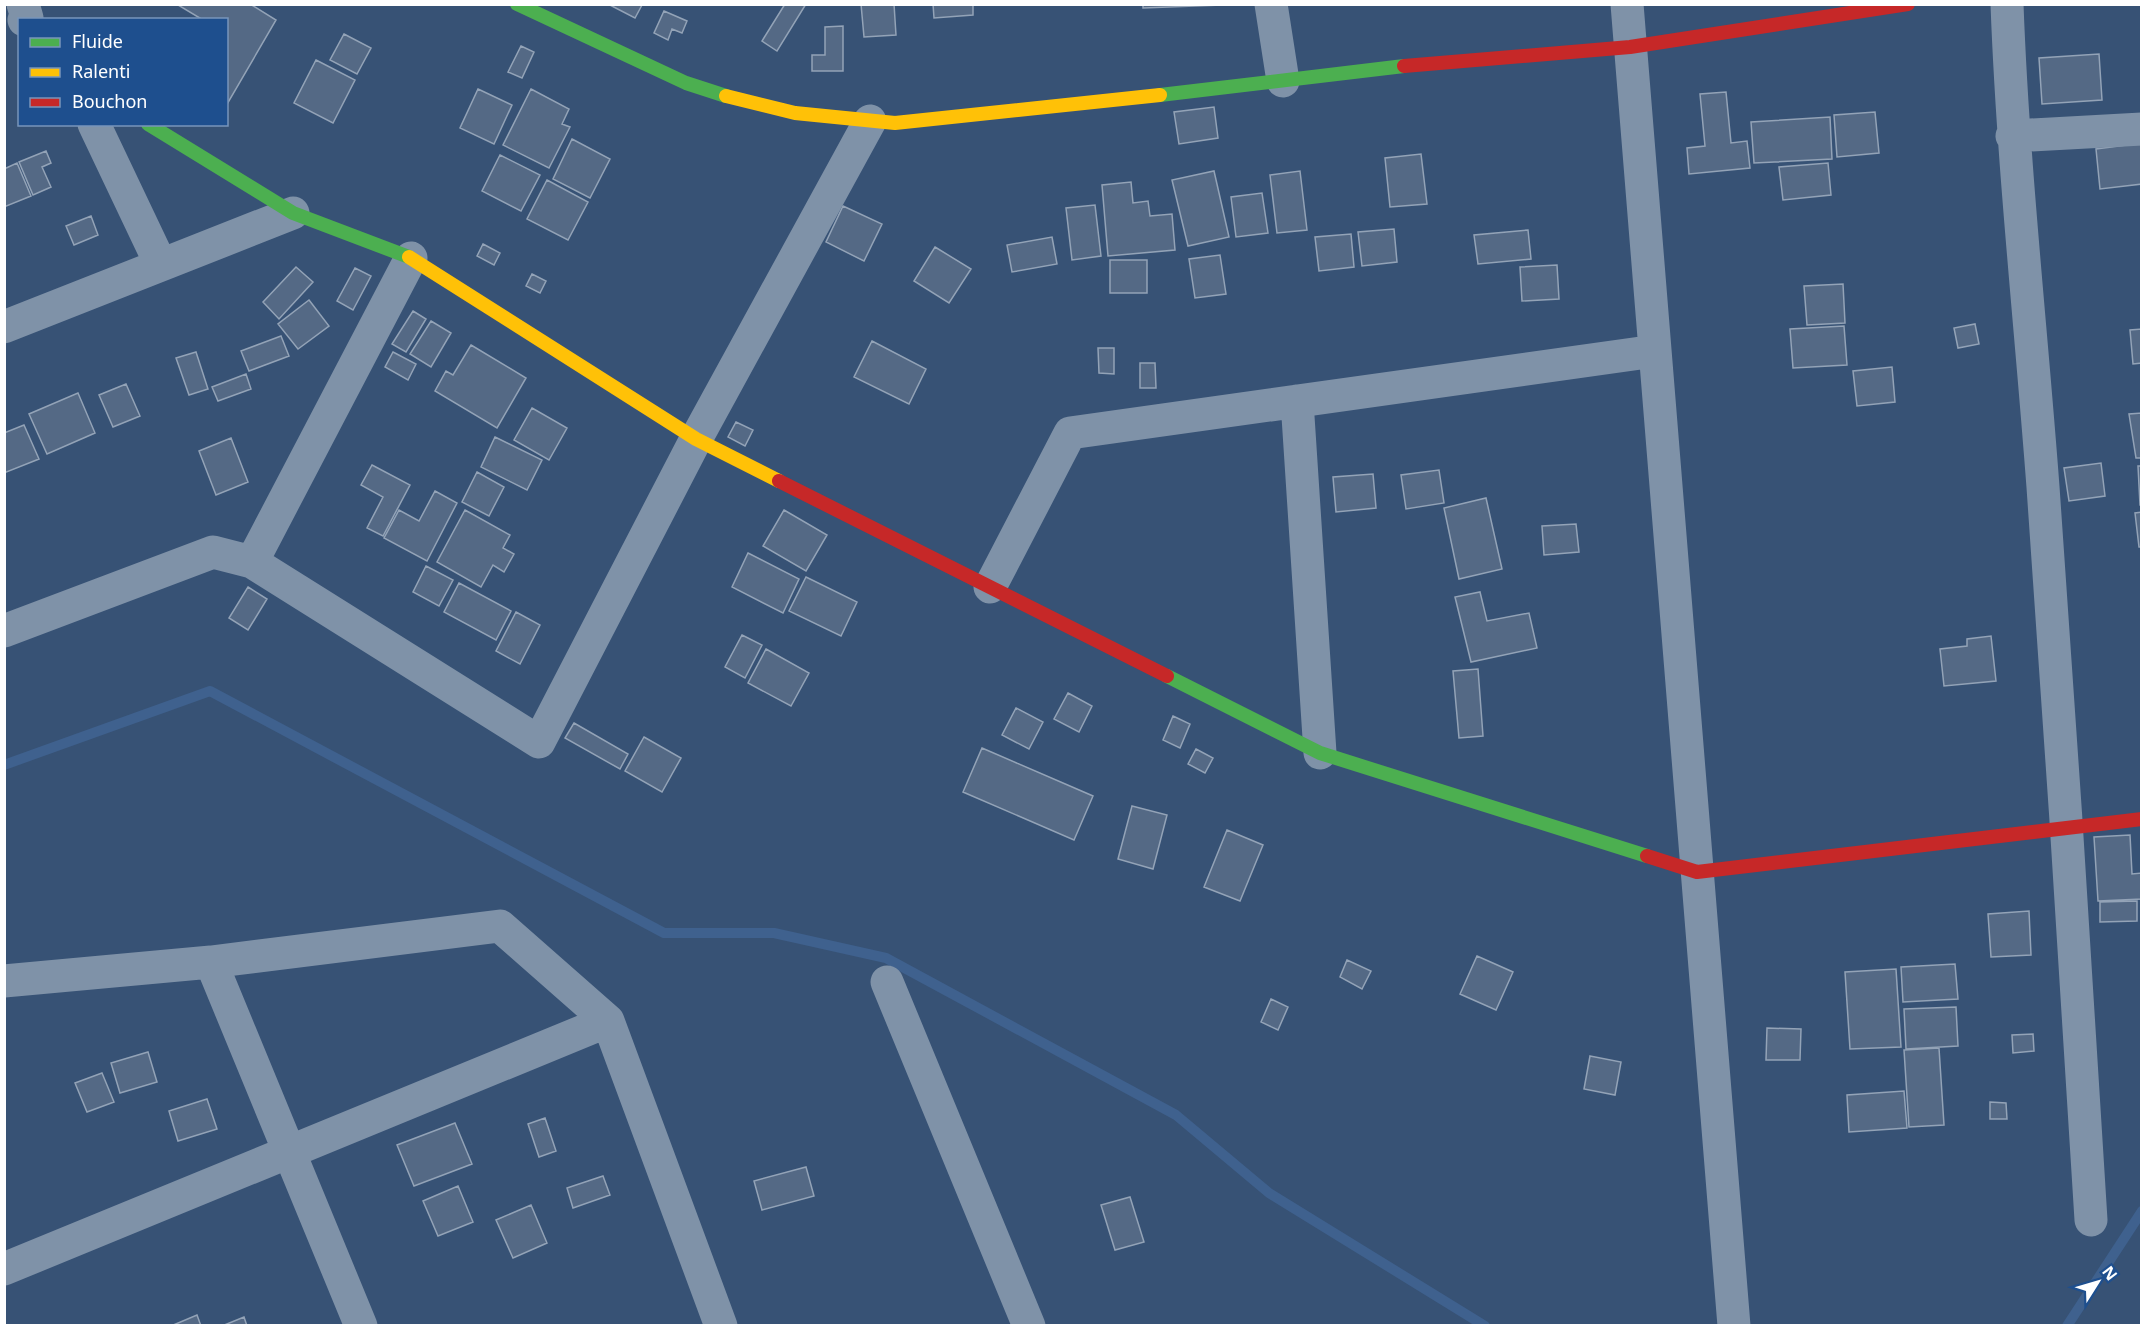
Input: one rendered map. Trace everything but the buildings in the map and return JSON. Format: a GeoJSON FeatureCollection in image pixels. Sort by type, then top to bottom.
{"type":"FeatureCollection","features":[{"type":"Feature","properties":{"kind":"street"},"geometry":{"type":"LineString","coordinates":[[517,4],[686,83],[734,99],[795,113],[895,123],[1283,81],[1431,62],[1630,47],[1908,4]]}},
{"type":"Feature","properties":{"kind":"street"},"geometry":{"type":"LineString","coordinates":[[1271,4],[1283,81]]}},
{"type":"Feature","properties":{"kind":"street"},"geometry":{"type":"LineString","coordinates":[[1627,4],[1734,1326]]}},
{"type":"Feature","properties":{"kind":"street"},"geometry":{"type":"LineString","coordinates":[[2007,4],[2012,136],[2042,483],[2068,828],[2091,1220]]}},
{"type":"Feature","properties":{"kind":"street"},"geometry":{"type":"LineString","coordinates":[[4,631],[213,552],[252,562],[539,742],[696,439],[870,121]]}},
{"type":"Feature","properties":{"kind":"street"},"geometry":{"type":"LineString","coordinates":[[95,126],[161,265]]}},
{"type":"Feature","properties":{"kind":"street"},"geometry":{"type":"LineString","coordinates":[[151,126],[293,213],[411,258],[696,439],[1320,753],[1697,872],[2142,819]]}},
{"type":"Feature","properties":{"kind":"street"},"geometry":{"type":"LineString","coordinates":[[2012,136],[2142,129]]}},
{"type":"Feature","properties":{"kind":"street"},"geometry":{"type":"LineString","coordinates":[[4,327],[293,213]]}},
{"type":"Feature","properties":{"kind":"street"},"geometry":{"type":"LineString","coordinates":[[252,562],[411,258]]}},
{"type":"Feature","properties":{"kind":"street"},"geometry":{"type":"LineString","coordinates":[[990,587],[1070,433],[1655,351]]}},
{"type":"Feature","properties":{"kind":"street"},"geometry":{"type":"LineString","coordinates":[[1298,401],[1320,753]]}},
{"type":"Feature","properties":{"kind":"street"},"geometry":{"type":"LineString","coordinates":[[4,981],[211,962],[500,926],[608,1021],[721,1326]]}},
{"type":"Feature","properties":{"kind":"street"},"geometry":{"type":"LineString","coordinates":[[211,962],[361,1326]]}},
{"type":"Feature","properties":{"kind":"street"},"geometry":{"type":"LineString","coordinates":[[887,982],[1029,1326]]}},
{"type":"Feature","properties":{"kind":"street"},"geometry":{"type":"LineString","coordinates":[[4,1269],[608,1021]]}},
{"type":"Feature","properties":{"kind":"waterway"},"geometry":{"type":"LineString","coordinates":[[4,765],[210,691],[664,933],[774,933],[886,958],[1176,1115],[1269,1193],[1485,1326]]}},
{"type":"Feature","properties":{"kind":"waterway"},"geometry":{"type":"LineString","coordinates":[[2067,1326],[2142,1211]]}},
{"type":"Feature","properties":{"kind":"traffic: fast"},"geometry":{"type":"LineString","coordinates":[[517,4],[686,83],[726,96]]}},
{"type":"Feature","properties":{"kind":"traffic: fast"},"geometry":{"type":"LineString","coordinates":[[1160,95],[1404,66]]}},
{"type":"Feature","properties":{"kind":"traffic: fast"},"geometry":{"type":"LineString","coordinates":[[151,126],[293,213],[409,257]]}},
{"type":"Feature","properties":{"kind":"traffic: fast"},"geometry":{"type":"LineString","coordinates":[[1167,676],[1320,753],[1647,856]]}},
{"type":"Feature","properties":{"kind":"traffic: slow"},"geometry":{"type":"LineString","coordinates":[[726,96],[795,113],[895,123],[1160,95]]}},
{"type":"Feature","properties":{"kind":"traffic: slow"},"geometry":{"type":"LineString","coordinates":[[409,257],[696,439],[779,481]]}},
{"type":"Feature","properties":{"kind":"traffic: jam"},"geometry":{"type":"LineString","coordinates":[[1404,66],[1630,47],[1908,4]]}},
{"type":"Feature","properties":{"kind":"traffic: jam"},"geometry":{"type":"LineString","coordinates":[[779,481],[1167,676]]}},
{"type":"Feature","properties":{"kind":"traffic: jam"},"geometry":{"type":"LineString","coordinates":[[1647,856],[1697,872],[2142,819]]}}]}
